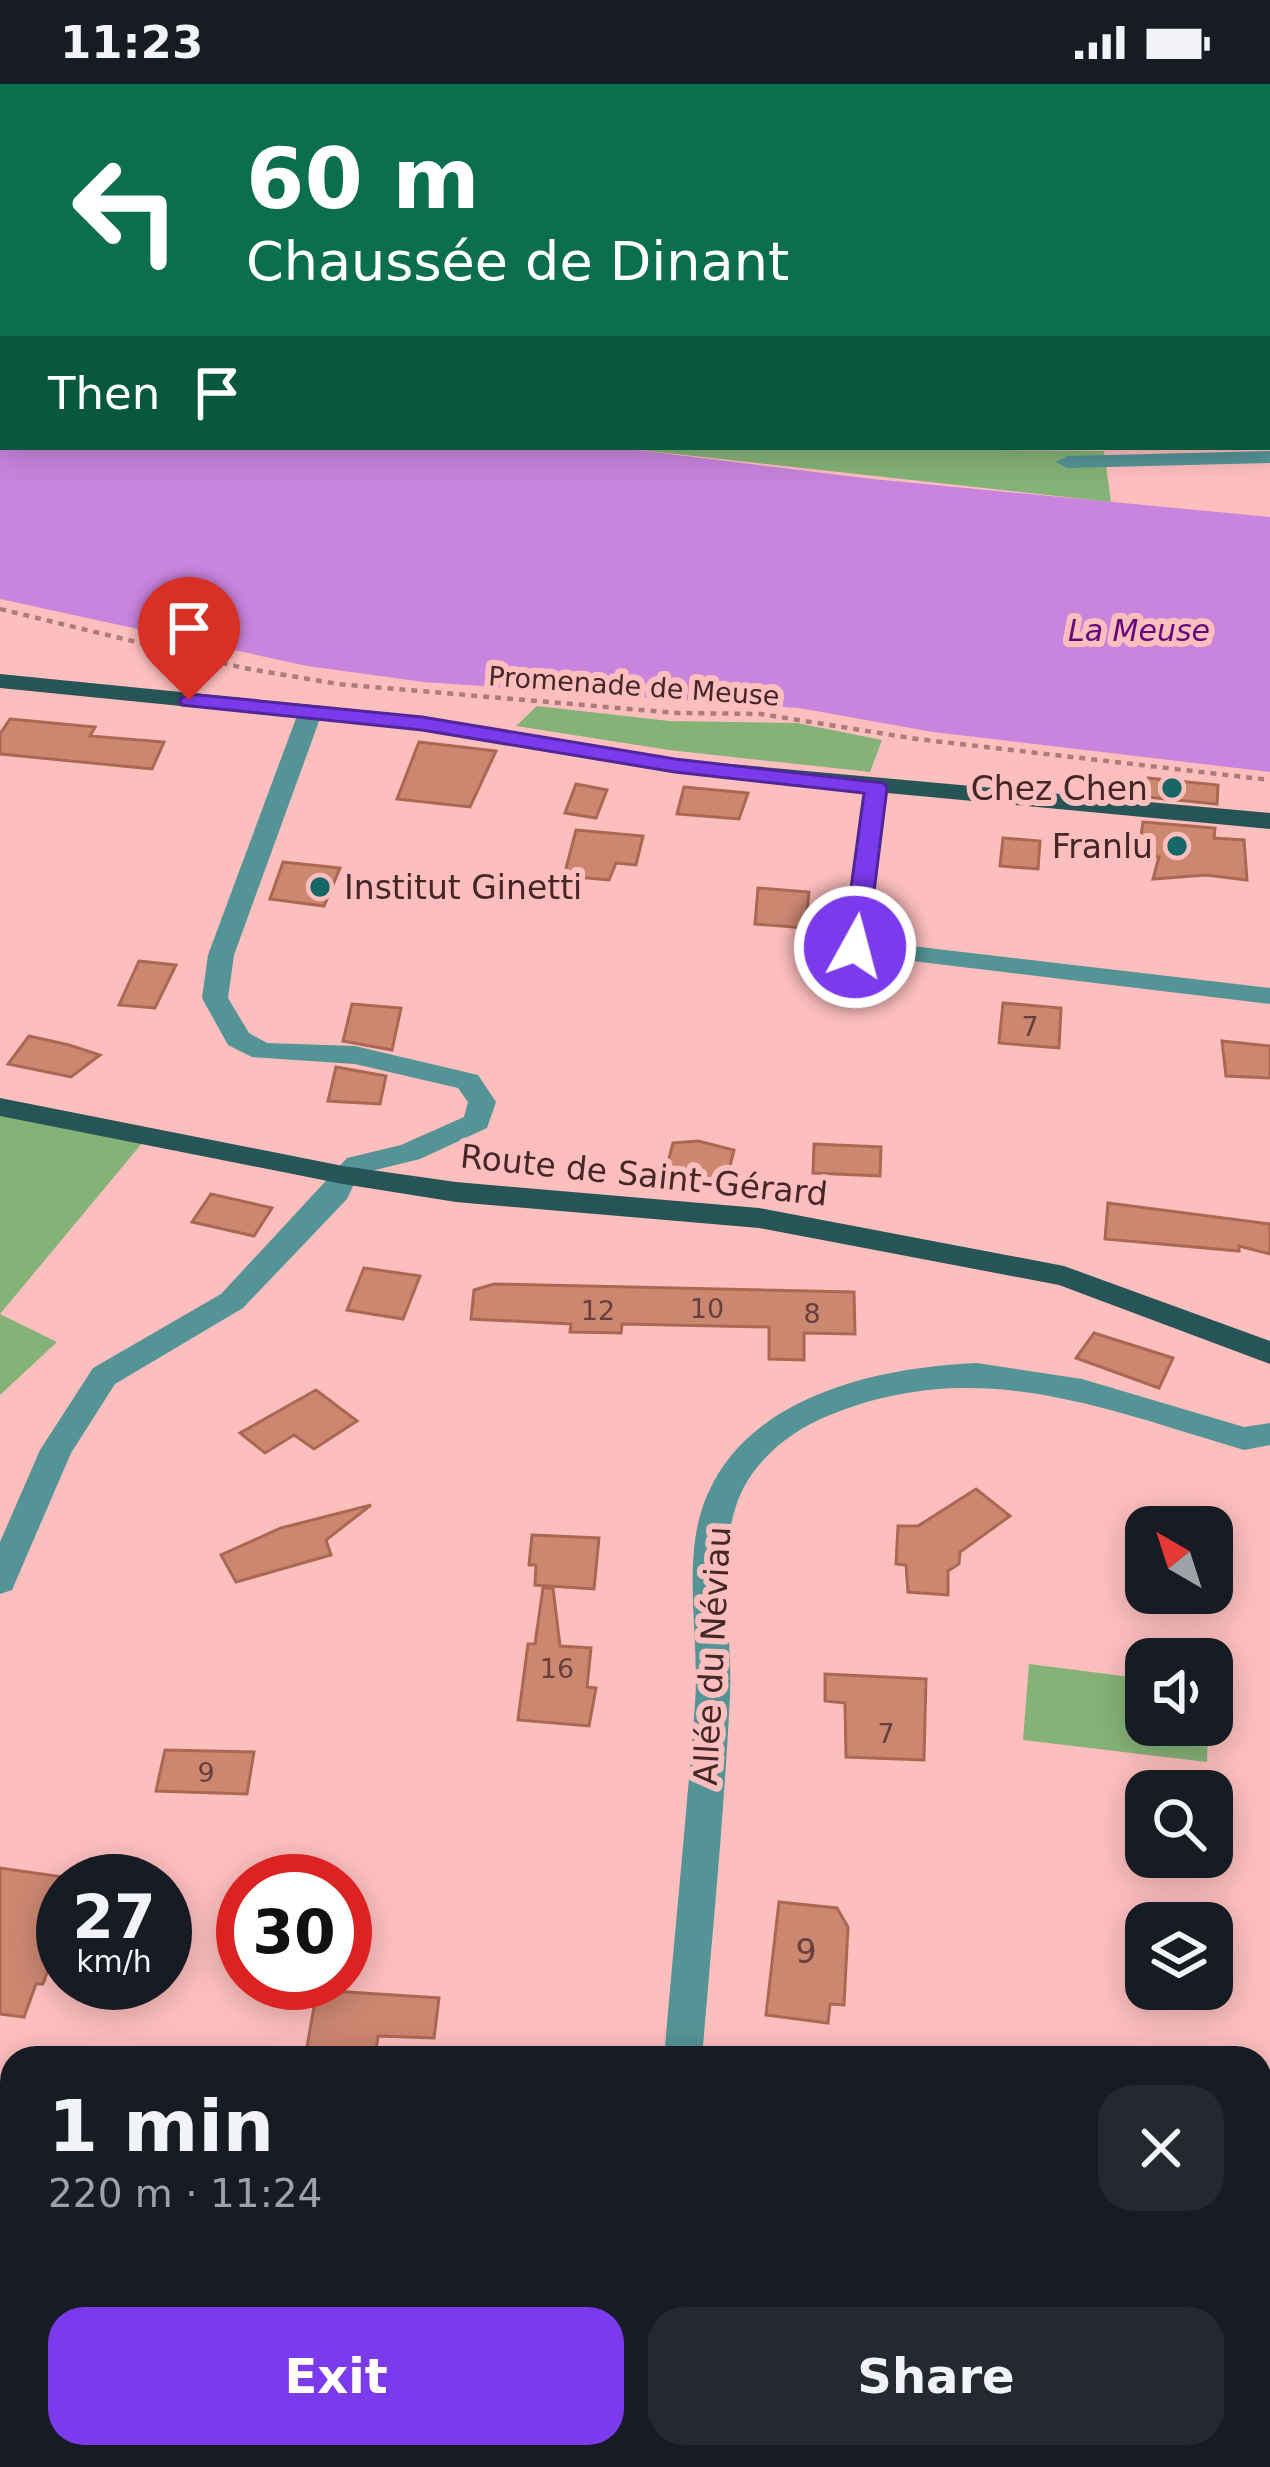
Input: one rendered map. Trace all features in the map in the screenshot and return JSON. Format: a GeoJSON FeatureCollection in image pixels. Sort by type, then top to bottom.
{"type":"FeatureCollection","features":[{"type":"Feature","properties":{"kind":"main road"},"geometry":{"type":"LineString","coordinates":[[0,681],[422,723],[675,766],[1270,821]]}},
{"type":"Feature","properties":{"kind":"main road","name":"Route de Saint-Gérard"},"geometry":{"type":"LineString","coordinates":[[0,1107],[343,1175],[456,1192],[759,1218],[1064,1276],[1270,1353]]}},
{"type":"Feature","properties":{"kind":"street"},"geometry":{"type":"LineString","coordinates":[[1067,462],[1270,457]]}},
{"type":"Feature","properties":{"kind":"street"},"geometry":{"type":"LineString","coordinates":[[0,1582],[56,1450],[104,1376],[232,1301],[357,1165],[437,1142],[477,1122],[482,1102],[467,1081],[436,1070],[355,1055],[262,1051],[238,1039],[215,998],[221,955],[310,713]]}},
{"type":"Feature","properties":{"kind":"street"},"geometry":{"type":"LineString","coordinates":[[876,788],[855,947],[1270,996]]}},
{"type":"Feature","properties":{"kind":"street","name":"Allée du Néviau"},"geometry":{"type":"LineString","coordinates":[[684,2046],[714,1688],[710,1619],[716,1520],[736,1470],[763,1438],[789,1420],[864,1386],[945,1370],[1034,1379],[1244,1438],[1270,1434]]}},
{"type":"Feature","properties":{"kind":"path","name":"Promenade de Meuse"},"geometry":{"type":"LineString","coordinates":[[0,609],[244,668],[338,684],[677,712],[760,714],[917,739],[1270,780]]}},
{"type":"Feature","properties":{"kind":"green space"},"geometry":{"type":"Polygon","coordinates":[[[640,450],[1104,451],[1111,502],[640,450]]]}},
{"type":"Feature","properties":{"kind":"green space"},"geometry":{"type":"Polygon","coordinates":[[[537,706],[669,721],[797,723],[882,740],[870,772],[669,750],[516,726],[537,706]]]}},
{"type":"Feature","properties":{"kind":"green space"},"geometry":{"type":"Polygon","coordinates":[[[0,1107],[148,1136],[0,1314],[0,1107]]]}},
{"type":"Feature","properties":{"kind":"green space"},"geometry":{"type":"Polygon","coordinates":[[[0,1314],[57,1342],[0,1395],[0,1314]]]}},
{"type":"Feature","properties":{"kind":"green space"},"geometry":{"type":"Polygon","coordinates":[[[1029,1664],[1125,1676],[1125,1746],[1207,1746],[1207,1762],[1023,1740],[1029,1664]]]}},
{"type":"Feature","properties":{"kind":"water","name":"La Meuse"},"geometry":{"type":"Polygon","coordinates":[[[0,450],[637,450],[872,479],[1270,517],[1270,772],[933,732],[799,708],[424,682],[307,666],[0,599],[0,450]]]}},
{"type":"Feature","properties":{"kind":"building"},"geometry":{"type":"Polygon","coordinates":[[[10,719],[95,727],[90,736],[164,742],[152,769],[0,754],[0,734],[10,719]]]}},
{"type":"Feature","properties":{"kind":"building"},"geometry":{"type":"Polygon","coordinates":[[[419,742],[496,751],[470,807],[397,799],[419,742]]]}},
{"type":"Feature","properties":{"kind":"building"},"geometry":{"type":"Polygon","coordinates":[[[1148,778],[1218,785],[1217,804],[1146,797],[1148,778]]]}},
{"type":"Feature","properties":{"kind":"building"},"geometry":{"type":"Polygon","coordinates":[[[576,784],[607,790],[596,818],[565,813],[576,784]]]}},
{"type":"Feature","properties":{"kind":"building"},"geometry":{"type":"Polygon","coordinates":[[[684,787],[748,793],[739,819],[677,814],[684,787]]]}},
{"type":"Feature","properties":{"kind":"building"},"geometry":{"type":"Polygon","coordinates":[[[1143,822],[1215,828],[1214,838],[1244,840],[1247,880],[1206,875],[1153,879],[1159,857],[1138,855],[1143,822]]]}},
{"type":"Feature","properties":{"kind":"building"},"geometry":{"type":"Polygon","coordinates":[[[576,830],[643,836],[636,865],[616,863],[609,880],[564,876],[576,830]]]}},
{"type":"Feature","properties":{"kind":"building"},"geometry":{"type":"Polygon","coordinates":[[[1003,838],[1040,841],[1038,869],[1000,866],[1003,838]]]}},
{"type":"Feature","properties":{"kind":"building"},"geometry":{"type":"Polygon","coordinates":[[[283,862],[340,868],[324,906],[270,899],[283,862]]]}},
{"type":"Feature","properties":{"kind":"building"},"geometry":{"type":"Polygon","coordinates":[[[758,888],[809,892],[805,928],[755,924],[758,888]]]}},
{"type":"Feature","properties":{"kind":"building"},"geometry":{"type":"Polygon","coordinates":[[[139,961],[176,965],[155,1008],[119,1005],[139,961]]]}},
{"type":"Feature","properties":{"kind":"building"},"geometry":{"type":"Polygon","coordinates":[[[1003,1003],[1061,1008],[1059,1048],[999,1043],[1003,1003]]]}},
{"type":"Feature","properties":{"kind":"building"},"geometry":{"type":"Polygon","coordinates":[[[352,1004],[401,1008],[392,1050],[343,1041],[352,1004]]]}},
{"type":"Feature","properties":{"kind":"building"},"geometry":{"type":"Polygon","coordinates":[[[29,1036],[100,1055],[71,1077],[8,1064],[29,1036]]]}},
{"type":"Feature","properties":{"kind":"building"},"geometry":{"type":"Polygon","coordinates":[[[1222,1041],[1270,1046],[1270,1078],[1226,1076],[1222,1041]]]}},
{"type":"Feature","properties":{"kind":"building"},"geometry":{"type":"Polygon","coordinates":[[[336,1067],[386,1076],[380,1104],[328,1101],[336,1067]]]}},
{"type":"Feature","properties":{"kind":"building"},"geometry":{"type":"Polygon","coordinates":[[[698,1141],[734,1150],[725,1186],[664,1178],[673,1143],[698,1141]]]}},
{"type":"Feature","properties":{"kind":"building"},"geometry":{"type":"Polygon","coordinates":[[[814,1144],[881,1147],[880,1176],[813,1173],[814,1144]]]}},
{"type":"Feature","properties":{"kind":"building"},"geometry":{"type":"Polygon","coordinates":[[[211,1194],[272,1208],[254,1236],[192,1222],[211,1194]]]}},
{"type":"Feature","properties":{"kind":"building"},"geometry":{"type":"Polygon","coordinates":[[[1108,1203],[1270,1224],[1270,1254],[1239,1246],[1239,1251],[1105,1239],[1108,1203]]]}},
{"type":"Feature","properties":{"kind":"building"},"geometry":{"type":"Polygon","coordinates":[[[364,1268],[420,1276],[403,1319],[347,1310],[364,1268]]]}},
{"type":"Feature","properties":{"kind":"building"},"geometry":{"type":"Polygon","coordinates":[[[494,1284],[854,1292],[855,1334],[804,1333],[804,1360],[769,1359],[769,1327],[622,1324],[621,1333],[570,1332],[571,1324],[471,1319],[474,1290],[494,1284]]]}},
{"type":"Feature","properties":{"kind":"building"},"geometry":{"type":"Polygon","coordinates":[[[1094,1333],[1173,1358],[1159,1388],[1076,1358],[1094,1333]]]}},
{"type":"Feature","properties":{"kind":"building"},"geometry":{"type":"Polygon","coordinates":[[[316,1390],[357,1421],[314,1449],[294,1435],[265,1453],[240,1433],[316,1390]]]}},
{"type":"Feature","properties":{"kind":"building"},"geometry":{"type":"Polygon","coordinates":[[[976,1489],[1010,1516],[960,1552],[959,1564],[948,1571],[948,1595],[908,1592],[906,1565],[896,1564],[898,1526],[918,1526],[976,1489]]]}},
{"type":"Feature","properties":{"kind":"building"},"geometry":{"type":"Polygon","coordinates":[[[371,1505],[326,1540],[331,1555],[236,1582],[221,1555],[281,1528],[371,1505]]]}},
{"type":"Feature","properties":{"kind":"building"},"geometry":{"type":"Polygon","coordinates":[[[532,1535],[599,1538],[594,1589],[535,1585],[536,1565],[529,1565],[532,1535]]]}},
{"type":"Feature","properties":{"kind":"building"},"geometry":{"type":"Polygon","coordinates":[[[543,1588],[553,1588],[560,1646],[591,1648],[587,1687],[596,1688],[589,1726],[518,1720],[528,1644],[535,1644],[543,1588]]]}},
{"type":"Feature","properties":{"kind":"building"},"geometry":{"type":"Polygon","coordinates":[[[825,1674],[926,1679],[924,1760],[846,1757],[845,1703],[825,1701],[825,1674]]]}},
{"type":"Feature","properties":{"kind":"building"},"geometry":{"type":"Polygon","coordinates":[[[165,1750],[254,1752],[247,1794],[156,1791],[165,1750]]]}},
{"type":"Feature","properties":{"kind":"building"},"geometry":{"type":"Polygon","coordinates":[[[0,1868],[36,1873],[36,1984],[24,2017],[0,2014],[0,1868]]]}},
{"type":"Feature","properties":{"kind":"building"},"geometry":{"type":"Polygon","coordinates":[[[779,1902],[837,1908],[848,1927],[844,2005],[830,2004],[828,2023],[766,2015],[779,1902]]]}},
{"type":"Feature","properties":{"kind":"building"},"geometry":{"type":"Polygon","coordinates":[[[372,1994],[439,1998],[434,2038],[378,2036],[377,2046],[307,2046],[313,2010],[372,2010],[372,1994]]]}},
{"type":"Feature","properties":{"kind":"place","name":"Chez Chen"},"geometry":{"type":"Point","coordinates":[1172,788]}},
{"type":"Feature","properties":{"kind":"place","name":"Franlu"},"geometry":{"type":"Point","coordinates":[1177,846]}},
{"type":"Feature","properties":{"kind":"place","name":"Institut Ginetti"},"geometry":{"type":"Point","coordinates":[320,887]}},
{"type":"Feature","properties":{"kind":"route"},"geometry":{"type":"LineString","coordinates":[[189,700],[422,723],[675,766],[876,788],[855,947]]}}]}
